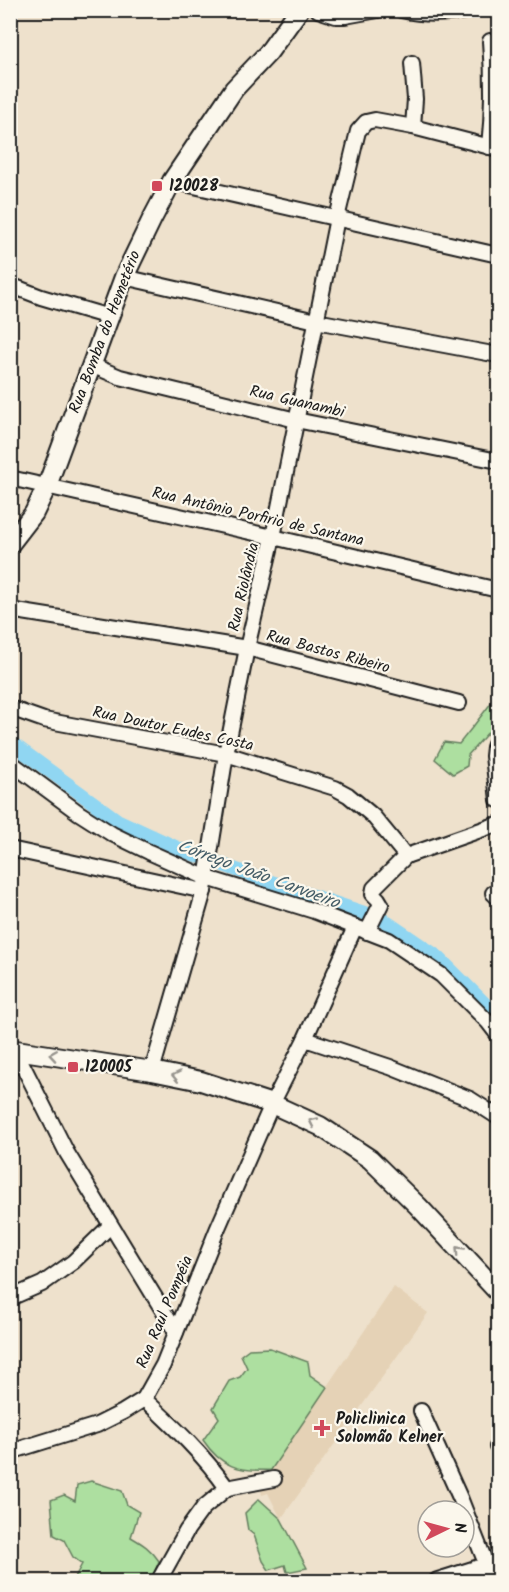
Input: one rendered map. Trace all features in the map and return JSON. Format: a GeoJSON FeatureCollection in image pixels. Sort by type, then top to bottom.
{"type":"FeatureCollection","features":[{"type":"Feature","properties":{"kind":"main road","name":"Rua Bomba do Hemetério"},"geometry":{"type":"LineString","coordinates":[[10,544],[34,513],[47,486],[123,277],[172,181],[234,89],[268,53],[296,11]]}},
{"type":"Feature","properties":{"kind":"main road"},"geometry":{"type":"LineString","coordinates":[[13,1049],[201,1081],[272,1104],[320,1126],[370,1159],[418,1206],[498,1293]]}},
{"type":"Feature","properties":{"kind":"main road"},"geometry":{"type":"LineString","coordinates":[[438,1581],[493,1564]]}},
{"type":"Feature","properties":{"kind":"street"},"geometry":{"type":"LineString","coordinates":[[318,10],[345,16],[378,10]]}},
{"type":"Feature","properties":{"kind":"street"},"geometry":{"type":"LineString","coordinates":[[401,10],[438,15],[472,10]]}},
{"type":"Feature","properties":{"kind":"street"},"geometry":{"type":"LineString","coordinates":[[412,63],[415,99],[413,127],[494,148],[490,41]]}},
{"type":"Feature","properties":{"kind":"street","name":"Rua Riolândia"},"geometry":{"type":"LineString","coordinates":[[152,1071],[206,885],[226,754],[247,648],[273,537],[337,218],[358,131],[366,122],[375,120],[413,127]]}},
{"type":"Feature","properties":{"kind":"street"},"geometry":{"type":"LineString","coordinates":[[172,181],[498,255]]}},
{"type":"Feature","properties":{"kind":"street"},"geometry":{"type":"LineString","coordinates":[[123,277],[316,321],[498,355]]}},
{"type":"Feature","properties":{"kind":"street"},"geometry":{"type":"LineString","coordinates":[[10,285],[41,297],[109,317]]}},
{"type":"Feature","properties":{"kind":"street","name":"Rua Guanambi"},"geometry":{"type":"LineString","coordinates":[[91,365],[120,378],[296,420],[498,461]]}},
{"type":"Feature","properties":{"kind":"street","name":"Rua Antônio Porfirio de Santana"},"geometry":{"type":"LineString","coordinates":[[10,478],[498,590]]}},
{"type":"Feature","properties":{"kind":"street","name":"Rua Bastos Ribeiro"},"geometry":{"type":"LineString","coordinates":[[10,610],[247,648],[459,703]]}},
{"type":"Feature","properties":{"kind":"street","name":"Rua Doutor Eudes Costa"},"geometry":{"type":"LineString","coordinates":[[10,708],[44,720],[226,754],[319,782],[348,795],[373,816],[406,856]]}},
{"type":"Feature","properties":{"kind":"street"},"geometry":{"type":"LineString","coordinates":[[498,737],[493,756],[498,800]]}},
{"type":"Feature","properties":{"kind":"street"},"geometry":{"type":"LineString","coordinates":[[10,762],[79,813],[112,834],[206,885]]}},
{"type":"Feature","properties":{"kind":"street"},"geometry":{"type":"LineString","coordinates":[[406,856],[498,824]]}},
{"type":"Feature","properties":{"kind":"street"},"geometry":{"type":"LineString","coordinates":[[10,849],[206,885],[365,926],[389,939],[441,975],[498,1035]]}},
{"type":"Feature","properties":{"kind":"street","name":"Rua Raul Pompéia"},"geometry":{"type":"LineString","coordinates":[[10,1452],[97,1425],[144,1399],[163,1365],[217,1230],[272,1104],[365,926],[380,907],[381,902],[373,894],[374,888],[406,856]]}},
{"type":"Feature","properties":{"kind":"street"},"geometry":{"type":"LineString","coordinates":[[305,1039],[390,1067],[470,1099],[498,1117]]}},
{"type":"Feature","properties":{"kind":"street"},"geometry":{"type":"LineString","coordinates":[[13,1049],[67,1153],[176,1332]]}},
{"type":"Feature","properties":{"kind":"street"},"geometry":{"type":"LineString","coordinates":[[10,1298],[42,1284],[73,1262],[111,1226]]}},
{"type":"Feature","properties":{"kind":"street"},"geometry":{"type":"LineString","coordinates":[[144,1399],[211,1465],[227,1488]]}},
{"type":"Feature","properties":{"kind":"street"},"geometry":{"type":"LineString","coordinates":[[421,1411],[493,1564]]}},
{"type":"Feature","properties":{"kind":"street"},"geometry":{"type":"LineString","coordinates":[[158,1581],[187,1530],[203,1508],[227,1488],[274,1479]]}},
{"type":"Feature","properties":{"kind":"shaded area","name":"Policlinica Solomão Kelner"},"geometry":{"type":"Polygon","coordinates":[[[394,1287],[428,1313],[281,1519],[268,1493],[262,1495],[260,1485],[394,1287]]]}},
{"type":"Feature","properties":{"kind":"green space"},"geometry":{"type":"Polygon","coordinates":[[[498,694],[498,721],[468,755],[467,766],[453,774],[435,759],[444,742],[459,744],[498,694]]]}},
{"type":"Feature","properties":{"kind":"green space"},"geometry":{"type":"Polygon","coordinates":[[[270,1348],[308,1362],[310,1375],[327,1387],[271,1470],[240,1469],[224,1462],[203,1440],[219,1418],[213,1408],[229,1381],[240,1377],[247,1368],[241,1355],[249,1349],[270,1348]]]}},
{"type":"Feature","properties":{"kind":"green space"},"geometry":{"type":"Polygon","coordinates":[[[91,1481],[122,1491],[127,1505],[139,1512],[131,1537],[153,1553],[159,1561],[151,1581],[73,1581],[82,1564],[73,1557],[64,1540],[54,1535],[51,1500],[64,1495],[75,1501],[77,1485],[91,1481]]]}},
{"type":"Feature","properties":{"kind":"green space"},"geometry":{"type":"Polygon","coordinates":[[[259,1499],[281,1519],[307,1568],[287,1572],[285,1565],[269,1570],[263,1561],[254,1535],[248,1530],[245,1513],[259,1499]]]}},
{"type":"Feature","properties":{"kind":"waterway"},"geometry":{"type":"LineString","coordinates":[[272,10],[276,11]]}},
{"type":"Feature","properties":{"kind":"waterway","name":"Córrego João Carvoeiro"},"geometry":{"type":"LineString","coordinates":[[10,742],[117,820],[182,850],[382,919],[438,957],[498,1017]]}},
{"type":"Feature","properties":{"kind":"place","name":"120028"},"geometry":{"type":"Point","coordinates":[157,186]}},
{"type":"Feature","properties":{"kind":"place","name":"120005"},"geometry":{"type":"Point","coordinates":[73,1067]}},
{"type":"Feature","properties":{"kind":"place","name":"Policlinica Solomão Kelner"},"geometry":{"type":"Point","coordinates":[322,1428]}}]}
